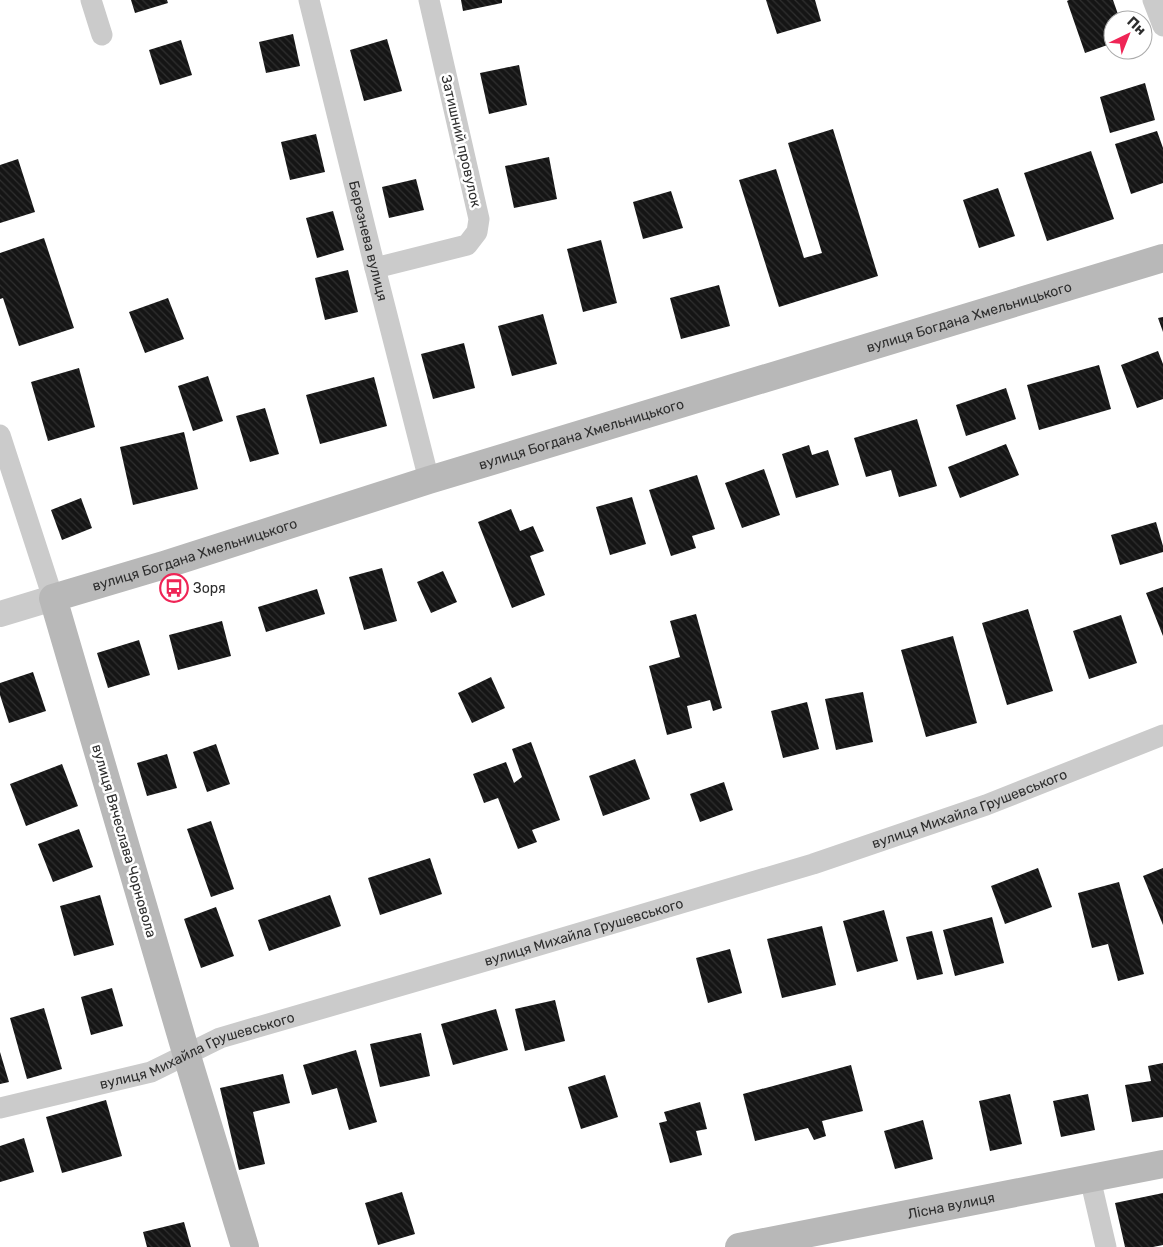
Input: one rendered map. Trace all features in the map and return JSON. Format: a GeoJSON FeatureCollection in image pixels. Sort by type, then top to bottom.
{"type":"FeatureCollection","features":[{"type":"Feature","properties":{"kind":"main road","name":"вулиця Богдана Хмельницького"},"geometry":{"type":"LineString","coordinates":[[53,598],[164,565],[429,480],[1163,258]]}},
{"type":"Feature","properties":{"kind":"main road","name":"вулиця Вячеслава Чорновола"},"geometry":{"type":"LineString","coordinates":[[53,598],[186,1056],[245,1247]]}},
{"type":"Feature","properties":{"kind":"main road","name":"Лісна вулиця"},"geometry":{"type":"LineString","coordinates":[[740,1247],[1163,1164]]}},
{"type":"Feature","properties":{"kind":"street"},"geometry":{"type":"LineString","coordinates":[[91,0],[102,35]]}},
{"type":"Feature","properties":{"kind":"street","name":"Березнева вулиця"},"geometry":{"type":"LineString","coordinates":[[309,0],[429,480]]}},
{"type":"Feature","properties":{"kind":"street","name":"Затишний провулок"},"geometry":{"type":"LineString","coordinates":[[375,268],[467,245],[477,232],[479,219],[429,0]]}},
{"type":"Feature","properties":{"kind":"street"},"geometry":{"type":"LineString","coordinates":[[1153,0],[1163,26]]}},
{"type":"Feature","properties":{"kind":"street","name":"вулиця Вячеслава Чорновола"},"geometry":{"type":"LineString","coordinates":[[0,435],[53,598]]}},
{"type":"Feature","properties":{"kind":"street","name":"вулиця Богдана Хмельницького"},"geometry":{"type":"LineString","coordinates":[[0,614],[53,598]]}},
{"type":"Feature","properties":{"kind":"street","name":"вулиця Михайла Грушевського"},"geometry":{"type":"LineString","coordinates":[[0,1108],[151,1072],[220,1038],[813,864],[986,805],[1163,735]]}},
{"type":"Feature","properties":{"kind":"street"},"geometry":{"type":"LineString","coordinates":[[1090,1178],[1106,1247]]}},
{"type":"Feature","properties":{"kind":"building"},"geometry":{"type":"Polygon","coordinates":[[[131,0],[167,0],[168,3],[135,13],[131,0]]]}},
{"type":"Feature","properties":{"kind":"building"},"geometry":{"type":"Polygon","coordinates":[[[461,0],[502,0],[502,3],[463,11],[461,0]]]}},
{"type":"Feature","properties":{"kind":"building"},"geometry":{"type":"Polygon","coordinates":[[[766,0],[815,0],[821,21],[777,34],[766,0]]]}},
{"type":"Feature","properties":{"kind":"building"},"geometry":{"type":"Polygon","coordinates":[[[1113,0],[1116,10],[1103,10],[1103,47],[1085,53],[1067,1],[1113,0]]]}},
{"type":"Feature","properties":{"kind":"building"},"geometry":{"type":"Polygon","coordinates":[[[293,34],[300,66],[266,73],[259,42],[293,34]]]}},
{"type":"Feature","properties":{"kind":"building"},"geometry":{"type":"Polygon","coordinates":[[[387,39],[402,91],[364,101],[350,50],[387,39]]]}},
{"type":"Feature","properties":{"kind":"building"},"geometry":{"type":"Polygon","coordinates":[[[181,40],[192,75],[160,85],[149,50],[181,40]]]}},
{"type":"Feature","properties":{"kind":"building"},"geometry":{"type":"Polygon","coordinates":[[[519,65],[527,105],[489,114],[480,73],[519,65]]]}},
{"type":"Feature","properties":{"kind":"building"},"geometry":{"type":"Polygon","coordinates":[[[1145,83],[1155,120],[1110,133],[1100,97],[1145,83]]]}},
{"type":"Feature","properties":{"kind":"building"},"geometry":{"type":"Polygon","coordinates":[[[833,129],[878,276],[779,307],[739,180],[776,169],[804,258],[822,253],[788,143],[833,129]]]}},
{"type":"Feature","properties":{"kind":"building"},"geometry":{"type":"Polygon","coordinates":[[[1157,131],[1163,148],[1163,183],[1131,194],[1115,144],[1157,131]]]}},
{"type":"Feature","properties":{"kind":"building"},"geometry":{"type":"Polygon","coordinates":[[[316,134],[325,172],[290,180],[281,142],[316,134]]]}},
{"type":"Feature","properties":{"kind":"building"},"geometry":{"type":"Polygon","coordinates":[[[1091,151],[1114,219],[1047,241],[1024,173],[1091,151]]]}},
{"type":"Feature","properties":{"kind":"building"},"geometry":{"type":"Polygon","coordinates":[[[549,157],[557,199],[514,208],[505,166],[549,157]]]}},
{"type":"Feature","properties":{"kind":"building"},"geometry":{"type":"Polygon","coordinates":[[[18,159],[35,212],[0,223],[0,165],[18,159]]]}},
{"type":"Feature","properties":{"kind":"building"},"geometry":{"type":"Polygon","coordinates":[[[416,179],[424,210],[389,218],[382,187],[416,179]]]}},
{"type":"Feature","properties":{"kind":"building"},"geometry":{"type":"Polygon","coordinates":[[[998,188],[1015,236],[979,248],[963,200],[998,188]]]}},
{"type":"Feature","properties":{"kind":"building"},"geometry":{"type":"Polygon","coordinates":[[[671,191],[683,228],[643,239],[633,202],[671,191]]]}},
{"type":"Feature","properties":{"kind":"building"},"geometry":{"type":"Polygon","coordinates":[[[333,211],[344,250],[317,258],[306,218],[333,211]]]}},
{"type":"Feature","properties":{"kind":"building"},"geometry":{"type":"Polygon","coordinates":[[[44,238],[74,328],[19,346],[3,298],[0,299],[0,253],[44,238]]]}},
{"type":"Feature","properties":{"kind":"building"},"geometry":{"type":"Polygon","coordinates":[[[601,240],[617,303],[583,312],[567,249],[601,240]]]}},
{"type":"Feature","properties":{"kind":"building"},"geometry":{"type":"Polygon","coordinates":[[[348,270],[358,312],[325,320],[315,278],[348,270]]]}},
{"type":"Feature","properties":{"kind":"building"},"geometry":{"type":"Polygon","coordinates":[[[719,285],[730,326],[681,339],[670,298],[719,285]]]}},
{"type":"Feature","properties":{"kind":"building"},"geometry":{"type":"Polygon","coordinates":[[[168,298],[184,339],[145,353],[129,312],[168,298]]]}},
{"type":"Feature","properties":{"kind":"building"},"geometry":{"type":"Polygon","coordinates":[[[543,314],[557,364],[512,376],[498,326],[543,314]]]}},
{"type":"Feature","properties":{"kind":"building"},"geometry":{"type":"Polygon","coordinates":[[[1163,317],[1163,332],[1158,318],[1163,317]]]}},
{"type":"Feature","properties":{"kind":"building"},"geometry":{"type":"Polygon","coordinates":[[[464,343],[475,388],[433,399],[421,354],[464,343]]]}},
{"type":"Feature","properties":{"kind":"building"},"geometry":{"type":"Polygon","coordinates":[[[1158,351],[1163,364],[1163,399],[1137,408],[1121,365],[1158,351]]]}},
{"type":"Feature","properties":{"kind":"building"},"geometry":{"type":"Polygon","coordinates":[[[1099,365],[1111,409],[1039,430],[1027,385],[1099,365]]]}},
{"type":"Feature","properties":{"kind":"building"},"geometry":{"type":"Polygon","coordinates":[[[79,368],[95,427],[48,441],[31,382],[79,368]]]}},
{"type":"Feature","properties":{"kind":"building"},"geometry":{"type":"Polygon","coordinates":[[[208,376],[223,421],[193,431],[178,386],[208,376]]]}},
{"type":"Feature","properties":{"kind":"building"},"geometry":{"type":"Polygon","coordinates":[[[374,377],[387,426],[320,444],[306,395],[374,377]]]}},
{"type":"Feature","properties":{"kind":"building"},"geometry":{"type":"Polygon","coordinates":[[[1006,388],[1016,419],[966,436],[956,405],[1006,388]]]}},
{"type":"Feature","properties":{"kind":"building"},"geometry":{"type":"Polygon","coordinates":[[[265,408],[279,454],[250,462],[236,416],[265,408]]]}},
{"type":"Feature","properties":{"kind":"building"},"geometry":{"type":"Polygon","coordinates":[[[917,419],[937,486],[899,497],[891,470],[866,477],[854,438],[917,419]]]}},
{"type":"Feature","properties":{"kind":"building"},"geometry":{"type":"Polygon","coordinates":[[[184,432],[198,489],[133,505],[120,447],[184,432]]]}},
{"type":"Feature","properties":{"kind":"building"},"geometry":{"type":"Polygon","coordinates":[[[1006,444],[1019,475],[960,498],[948,467],[1006,444]]]}},
{"type":"Feature","properties":{"kind":"building"},"geometry":{"type":"Polygon","coordinates":[[[809,445],[812,455],[828,450],[839,485],[796,498],[782,454],[809,445]]]}},
{"type":"Feature","properties":{"kind":"building"},"geometry":{"type":"Polygon","coordinates":[[[764,469],[780,515],[742,528],[725,483],[764,469]]]}},
{"type":"Feature","properties":{"kind":"building"},"geometry":{"type":"Polygon","coordinates":[[[697,475],[715,529],[692,536],[696,548],[671,556],[649,490],[697,475]]]}},
{"type":"Feature","properties":{"kind":"building"},"geometry":{"type":"Polygon","coordinates":[[[632,497],[646,544],[610,555],[596,507],[632,497]]]}},
{"type":"Feature","properties":{"kind":"building"},"geometry":{"type":"Polygon","coordinates":[[[81,498],[92,528],[62,540],[51,510],[81,498]]]}},
{"type":"Feature","properties":{"kind":"building"},"geometry":{"type":"Polygon","coordinates":[[[511,509],[520,531],[533,526],[544,551],[530,556],[545,595],[512,608],[478,522],[511,509]]]}},
{"type":"Feature","properties":{"kind":"building"},"geometry":{"type":"Polygon","coordinates":[[[1156,522],[1163,552],[1120,565],[1111,535],[1156,522]]]}},
{"type":"Feature","properties":{"kind":"building"},"geometry":{"type":"Polygon","coordinates":[[[382,568],[397,621],[364,630],[349,577],[382,568]]]}},
{"type":"Feature","properties":{"kind":"building"},"geometry":{"type":"Polygon","coordinates":[[[443,571],[457,602],[431,613],[417,582],[443,571]]]}},
{"type":"Feature","properties":{"kind":"building"},"geometry":{"type":"Polygon","coordinates":[[[1163,587],[1163,636],[1146,593],[1163,587]]]}},
{"type":"Feature","properties":{"kind":"building"},"geometry":{"type":"Polygon","coordinates":[[[317,589],[325,614],[266,632],[258,607],[317,589]]]}},
{"type":"Feature","properties":{"kind":"building"},"geometry":{"type":"Polygon","coordinates":[[[1028,609],[1053,691],[1007,705],[982,623],[1028,609]]]}},
{"type":"Feature","properties":{"kind":"building"},"geometry":{"type":"Polygon","coordinates":[[[696,614],[722,708],[713,711],[710,700],[687,706],[692,728],[667,735],[649,666],[680,657],[670,621],[696,614]]]}},
{"type":"Feature","properties":{"kind":"building"},"geometry":{"type":"Polygon","coordinates":[[[1121,615],[1137,663],[1089,679],[1073,631],[1121,615]]]}},
{"type":"Feature","properties":{"kind":"building"},"geometry":{"type":"Polygon","coordinates":[[[222,621],[231,656],[178,670],[169,635],[222,621]]]}},
{"type":"Feature","properties":{"kind":"building"},"geometry":{"type":"Polygon","coordinates":[[[953,636],[977,723],[926,737],[901,650],[953,636]]]}},
{"type":"Feature","properties":{"kind":"building"},"geometry":{"type":"Polygon","coordinates":[[[139,640],[150,675],[108,688],[97,653],[139,640]]]}},
{"type":"Feature","properties":{"kind":"building"},"geometry":{"type":"Polygon","coordinates":[[[33,672],[46,711],[9,723],[0,695],[0,683],[33,672]]]}},
{"type":"Feature","properties":{"kind":"building"},"geometry":{"type":"Polygon","coordinates":[[[491,677],[505,708],[472,723],[458,693],[491,677]]]}},
{"type":"Feature","properties":{"kind":"building"},"geometry":{"type":"Polygon","coordinates":[[[863,692],[873,742],[836,750],[825,699],[863,692]]]}},
{"type":"Feature","properties":{"kind":"building"},"geometry":{"type":"Polygon","coordinates":[[[807,702],[819,749],[783,758],[771,711],[807,702]]]}},
{"type":"Feature","properties":{"kind":"building"},"geometry":{"type":"Polygon","coordinates":[[[531,742],[560,820],[532,830],[537,842],[518,849],[498,798],[484,803],[473,774],[506,762],[514,783],[522,777],[512,749],[531,742]]]}},
{"type":"Feature","properties":{"kind":"building"},"geometry":{"type":"Polygon","coordinates":[[[216,744],[230,784],[207,792],[193,752],[216,744]]]}},
{"type":"Feature","properties":{"kind":"building"},"geometry":{"type":"Polygon","coordinates":[[[167,754],[177,788],[147,796],[137,763],[167,754]]]}},
{"type":"Feature","properties":{"kind":"building"},"geometry":{"type":"Polygon","coordinates":[[[635,759],[650,799],[603,816],[589,776],[635,759]]]}},
{"type":"Feature","properties":{"kind":"building"},"geometry":{"type":"Polygon","coordinates":[[[62,764],[78,806],[26,826],[10,784],[62,764]]]}},
{"type":"Feature","properties":{"kind":"building"},"geometry":{"type":"Polygon","coordinates":[[[724,782],[733,810],[700,822],[690,794],[724,782]]]}},
{"type":"Feature","properties":{"kind":"building"},"geometry":{"type":"Polygon","coordinates":[[[211,821],[234,889],[211,897],[187,829],[211,821]]]}},
{"type":"Feature","properties":{"kind":"building"},"geometry":{"type":"Polygon","coordinates":[[[79,829],[93,867],[53,882],[38,844],[79,829]]]}},
{"type":"Feature","properties":{"kind":"building"},"geometry":{"type":"Polygon","coordinates":[[[430,858],[442,894],[380,915],[368,878],[430,858]]]}},
{"type":"Feature","properties":{"kind":"building"},"geometry":{"type":"Polygon","coordinates":[[[1038,868],[1052,907],[1005,924],[991,886],[1038,868]]]}},
{"type":"Feature","properties":{"kind":"building"},"geometry":{"type":"Polygon","coordinates":[[[1163,868],[1163,925],[1143,876],[1163,868]]]}},
{"type":"Feature","properties":{"kind":"building"},"geometry":{"type":"Polygon","coordinates":[[[1119,882],[1144,974],[1118,981],[1108,944],[1092,948],[1078,893],[1119,882]]]}},
{"type":"Feature","properties":{"kind":"building"},"geometry":{"type":"Polygon","coordinates":[[[100,895],[114,945],[74,956],[60,906],[100,895]]]}},
{"type":"Feature","properties":{"kind":"building"},"geometry":{"type":"Polygon","coordinates":[[[330,895],[341,926],[269,951],[258,920],[330,895]]]}},
{"type":"Feature","properties":{"kind":"building"},"geometry":{"type":"Polygon","coordinates":[[[216,907],[234,956],[201,968],[184,919],[216,907]]]}},
{"type":"Feature","properties":{"kind":"building"},"geometry":{"type":"Polygon","coordinates":[[[884,910],[898,961],[857,972],[843,921],[884,910]]]}},
{"type":"Feature","properties":{"kind":"building"},"geometry":{"type":"Polygon","coordinates":[[[992,917],[1004,963],[955,976],[943,930],[992,917]]]}},
{"type":"Feature","properties":{"kind":"building"},"geometry":{"type":"Polygon","coordinates":[[[822,926],[836,985],[782,998],[767,939],[822,926]]]}},
{"type":"Feature","properties":{"kind":"building"},"geometry":{"type":"Polygon","coordinates":[[[932,931],[943,974],[917,980],[906,937],[932,931]]]}},
{"type":"Feature","properties":{"kind":"building"},"geometry":{"type":"Polygon","coordinates":[[[730,949],[742,993],[708,1003],[696,958],[730,949]]]}},
{"type":"Feature","properties":{"kind":"building"},"geometry":{"type":"Polygon","coordinates":[[[112,988],[123,1026],[91,1035],[81,997],[112,988]]]}},
{"type":"Feature","properties":{"kind":"building"},"geometry":{"type":"Polygon","coordinates":[[[555,1000],[565,1041],[525,1051],[515,1009],[555,1000]]]}},
{"type":"Feature","properties":{"kind":"building"},"geometry":{"type":"Polygon","coordinates":[[[44,1008],[62,1069],[27,1079],[10,1018],[44,1008]]]}},
{"type":"Feature","properties":{"kind":"building"},"geometry":{"type":"Polygon","coordinates":[[[496,1009],[508,1050],[453,1065],[441,1024],[496,1009]]]}},
{"type":"Feature","properties":{"kind":"building"},"geometry":{"type":"Polygon","coordinates":[[[421,1033],[430,1076],[380,1087],[370,1044],[421,1033]]]}},
{"type":"Feature","properties":{"kind":"building"},"geometry":{"type":"Polygon","coordinates":[[[356,1050],[377,1122],[349,1130],[337,1088],[312,1095],[303,1065],[356,1050]]]}},
{"type":"Feature","properties":{"kind":"building"},"geometry":{"type":"Polygon","coordinates":[[[0,1052],[9,1082],[0,1084],[0,1052]]]}},
{"type":"Feature","properties":{"kind":"building"},"geometry":{"type":"Polygon","coordinates":[[[1163,1063],[1163,1117],[1132,1122],[1125,1085],[1151,1081],[1148,1066],[1163,1063]]]}},
{"type":"Feature","properties":{"kind":"building"},"geometry":{"type":"Polygon","coordinates":[[[851,1065],[863,1111],[822,1121],[826,1136],[814,1140],[808,1128],[755,1141],[743,1094],[851,1065]]]}},
{"type":"Feature","properties":{"kind":"building"},"geometry":{"type":"Polygon","coordinates":[[[283,1074],[290,1103],[253,1112],[265,1164],[239,1170],[220,1088],[283,1074]]]}},
{"type":"Feature","properties":{"kind":"building"},"geometry":{"type":"Polygon","coordinates":[[[605,1075],[618,1117],[581,1129],[568,1087],[605,1075]]]}},
{"type":"Feature","properties":{"kind":"building"},"geometry":{"type":"Polygon","coordinates":[[[1010,1094],[1022,1144],[990,1151],[979,1101],[1010,1094]]]}},
{"type":"Feature","properties":{"kind":"building"},"geometry":{"type":"Polygon","coordinates":[[[1088,1094],[1095,1130],[1061,1137],[1053,1101],[1088,1094]]]}},
{"type":"Feature","properties":{"kind":"building"},"geometry":{"type":"Polygon","coordinates":[[[106,1100],[122,1156],[62,1173],[46,1117],[106,1100]]]}},
{"type":"Feature","properties":{"kind":"building"},"geometry":{"type":"Polygon","coordinates":[[[700,1102],[707,1129],[696,1131],[702,1155],[670,1163],[659,1123],[667,1121],[664,1112],[700,1102]]]}},
{"type":"Feature","properties":{"kind":"building"},"geometry":{"type":"Polygon","coordinates":[[[923,1120],[933,1159],[895,1169],[884,1131],[923,1120]]]}},
{"type":"Feature","properties":{"kind":"building"},"geometry":{"type":"Polygon","coordinates":[[[24,1138],[34,1172],[0,1182],[0,1146],[24,1138]]]}},
{"type":"Feature","properties":{"kind":"building"},"geometry":{"type":"Polygon","coordinates":[[[402,1192],[415,1234],[378,1245],[365,1203],[402,1192]]]}},
{"type":"Feature","properties":{"kind":"building"},"geometry":{"type":"Polygon","coordinates":[[[1163,1193],[1163,1245],[1125,1247],[1115,1203],[1163,1193]]]}},
{"type":"Feature","properties":{"kind":"building"},"geometry":{"type":"Polygon","coordinates":[[[184,1222],[191,1247],[147,1247],[143,1232],[184,1222]]]}},
{"type":"Feature","properties":{"kind":"place","name":"Зоря"},"geometry":{"type":"Point","coordinates":[174,588]}}]}
